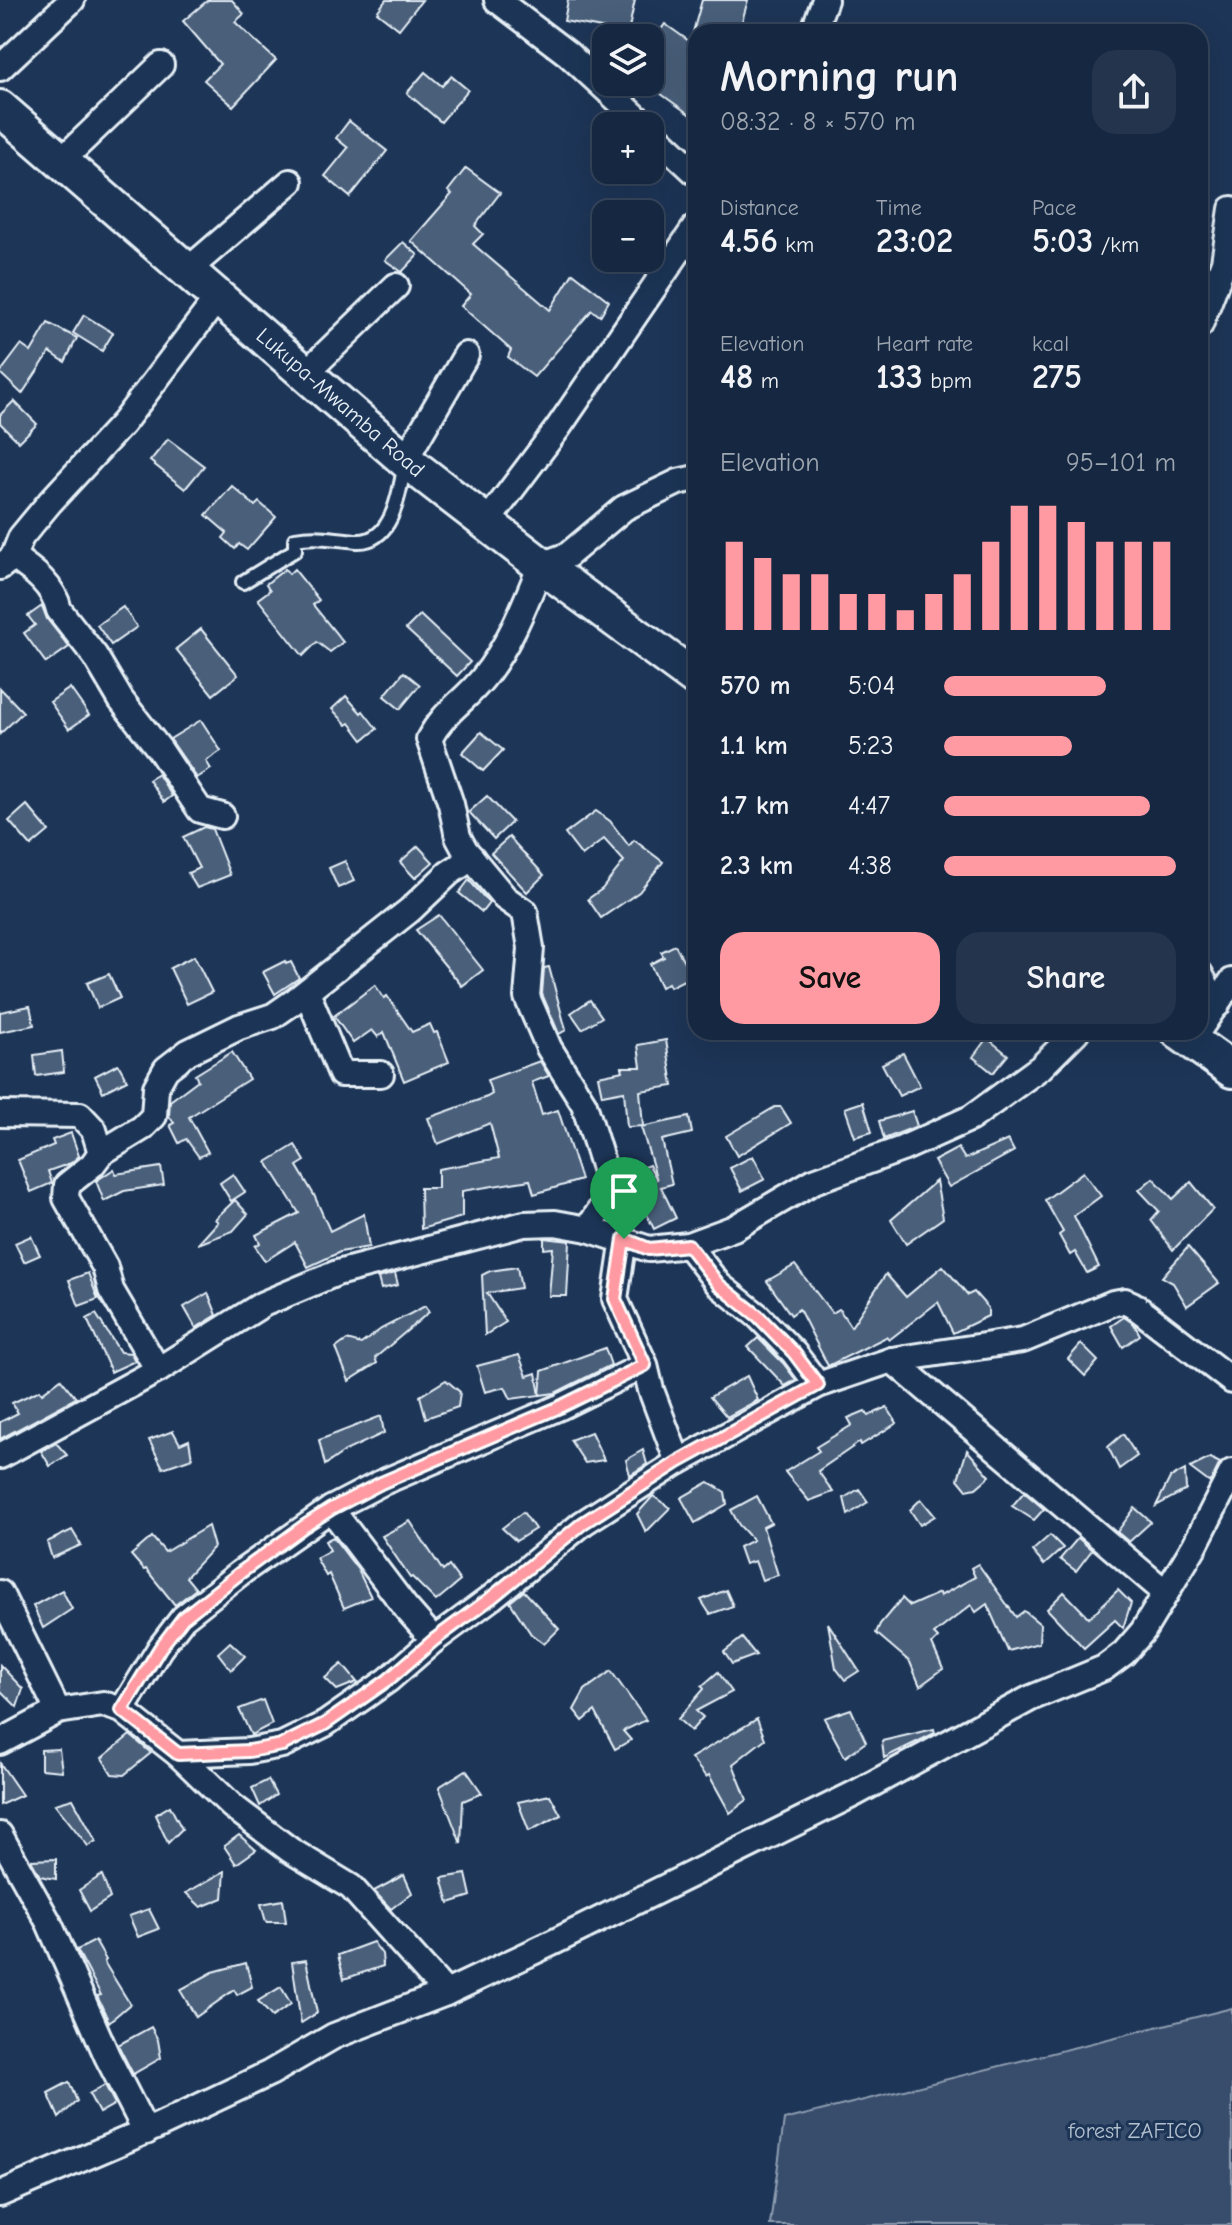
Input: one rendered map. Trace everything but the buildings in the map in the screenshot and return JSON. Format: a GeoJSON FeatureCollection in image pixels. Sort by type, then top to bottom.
{"type":"FeatureCollection","features":[{"type":"Feature","properties":{"kind":"street"},"geometry":{"type":"LineString","coordinates":[[0,68],[72,0]]}},
{"type":"Feature","properties":{"kind":"street"},"geometry":{"type":"LineString","coordinates":[[497,0],[525,9],[631,112]]}},
{"type":"Feature","properties":{"kind":"street"},"geometry":{"type":"LineString","coordinates":[[816,24],[825,0]]}},
{"type":"Feature","properties":{"kind":"street"},"geometry":{"type":"LineString","coordinates":[[60,162],[161,65]]}},
{"type":"Feature","properties":{"kind":"street","name":"Lukupa-Mwamba Road"},"geometry":{"type":"LineString","coordinates":[[0,108],[189,269],[405,460],[688,673]]}},
{"type":"Feature","properties":{"kind":"street"},"geometry":{"type":"LineString","coordinates":[[664,143],[688,166]]}},
{"type":"Feature","properties":{"kind":"street"},"geometry":{"type":"LineString","coordinates":[[189,269],[290,182]]}},
{"type":"Feature","properties":{"kind":"street"},"geometry":{"type":"LineString","coordinates":[[1208,304],[1224,262],[1232,209]]}},
{"type":"Feature","properties":{"kind":"street"},"geometry":{"type":"LineString","coordinates":[[487,522],[558,428],[688,238]]}},
{"type":"Feature","properties":{"kind":"street"},"geometry":{"type":"LineString","coordinates":[[307,372],[396,286]]}},
{"type":"Feature","properties":{"kind":"street"},"geometry":{"type":"LineString","coordinates":[[219,296],[123,423],[21,537],[6,562],[44,581],[59,610],[95,656],[121,700],[160,750],[200,810],[222,816]]}},
{"type":"Feature","properties":{"kind":"street"},"geometry":{"type":"LineString","coordinates":[[405,460],[466,355]]}},
{"type":"Feature","properties":{"kind":"street"},"geometry":{"type":"LineString","coordinates":[[588,1229],[609,1196],[606,1175],[584,1104],[549,1048],[527,997],[531,948],[525,912],[505,898],[458,837],[451,804],[429,739],[440,719],[482,679],[498,655],[524,607],[541,565],[568,555],[624,508],[688,480]]}},
{"type":"Feature","properties":{"kind":"street"},"geometry":{"type":"LineString","coordinates":[[158,1370],[111,1290],[105,1267],[66,1198],[67,1185],[92,1165],[101,1153],[142,1128],[154,1116],[156,1087],[166,1069],[177,1060],[239,1027],[273,1016],[410,910],[449,873],[472,858]]}},
{"type":"Feature","properties":{"kind":"street"},"geometry":{"type":"LineString","coordinates":[[1208,1015],[1232,981]]}},
{"type":"Feature","properties":{"kind":"street"},"geometry":{"type":"LineString","coordinates":[[1208,989],[1217,1005]]}},
{"type":"Feature","properties":{"kind":"street"},"geometry":{"type":"LineString","coordinates":[[307,992],[341,1074],[381,1074]]}},
{"type":"Feature","properties":{"kind":"street"},"geometry":{"type":"LineString","coordinates":[[0,1456],[158,1370],[263,1304],[337,1273],[524,1224],[555,1223],[588,1229],[649,1249],[688,1245],[734,1228],[814,1181],[902,1149],[971,1118],[1041,1067],[1068,1040]]}},
{"type":"Feature","properties":{"kind":"street"},"geometry":{"type":"LineString","coordinates":[[1200,1040],[1232,1070]]}},
{"type":"Feature","properties":{"kind":"street"},"geometry":{"type":"LineString","coordinates":[[0,1114],[80,1115],[94,1130],[101,1153]]}},
{"type":"Feature","properties":{"kind":"street"},"geometry":{"type":"LineString","coordinates":[[624,1239],[615,1299],[645,1365],[678,1462]]}},
{"type":"Feature","properties":{"kind":"street"},"geometry":{"type":"LineString","coordinates":[[688,1245],[719,1285],[758,1316],[794,1353],[818,1385]]}},
{"type":"Feature","properties":{"kind":"street"},"geometry":{"type":"LineString","coordinates":[[178,1754],[249,1751],[282,1745],[325,1724],[376,1689],[583,1523],[678,1462],[818,1385],[892,1360],[1023,1340],[1113,1303],[1125,1301],[1232,1381]]}},
{"type":"Feature","properties":{"kind":"street"},"geometry":{"type":"LineString","coordinates":[[892,1360],[1166,1593]]}},
{"type":"Feature","properties":{"kind":"street"},"geometry":{"type":"LineString","coordinates":[[122,1710],[160,1648],[183,1618],[240,1573],[331,1509],[381,1483],[560,1407],[645,1365]]}},
{"type":"Feature","properties":{"kind":"street"},"geometry":{"type":"LineString","coordinates":[[0,2194],[146,2132],[270,2073],[334,2036],[446,1993],[854,1794],[1031,1698],[1104,1668],[1124,1653],[1143,1631],[1195,1545],[1232,1472]]}},
{"type":"Feature","properties":{"kind":"street"},"geometry":{"type":"LineString","coordinates":[[331,1509],[434,1640]]}},
{"type":"Feature","properties":{"kind":"street"},"geometry":{"type":"LineString","coordinates":[[0,1593],[58,1711]]}},
{"type":"Feature","properties":{"kind":"street"},"geometry":{"type":"LineString","coordinates":[[0,1742],[58,1711],[103,1704],[122,1710],[178,1754],[232,1806],[290,1850],[351,1887],[446,1993]]}},
{"type":"Feature","properties":{"kind":"street"},"geometry":{"type":"LineString","coordinates":[[0,1835],[49,1923],[107,2056],[146,2132]]}},
{"type":"Feature","properties":{"kind":"lane"},"geometry":{"type":"LineString","coordinates":[[243,582],[295,550],[295,539],[309,536],[360,541],[385,527],[397,502],[405,460]]}},
{"type":"Feature","properties":{"kind":"green space","name":"forest ZAFICO"},"geometry":{"type":"Polygon","coordinates":[[[1232,2008],[1232,2225],[770,2225],[784,2120],[1232,2008]]]}},
{"type":"Feature","properties":{"kind":"route"},"geometry":{"type":"LineString","coordinates":[[624,1239],[649,1249],[688,1245],[719,1285],[758,1316],[794,1353],[818,1385],[678,1462],[583,1523],[388,1680],[325,1724],[282,1745],[249,1751],[178,1754],[122,1710],[160,1648],[183,1618],[303,1527],[381,1483],[560,1407],[645,1365],[615,1299],[624,1239]]}}]}
